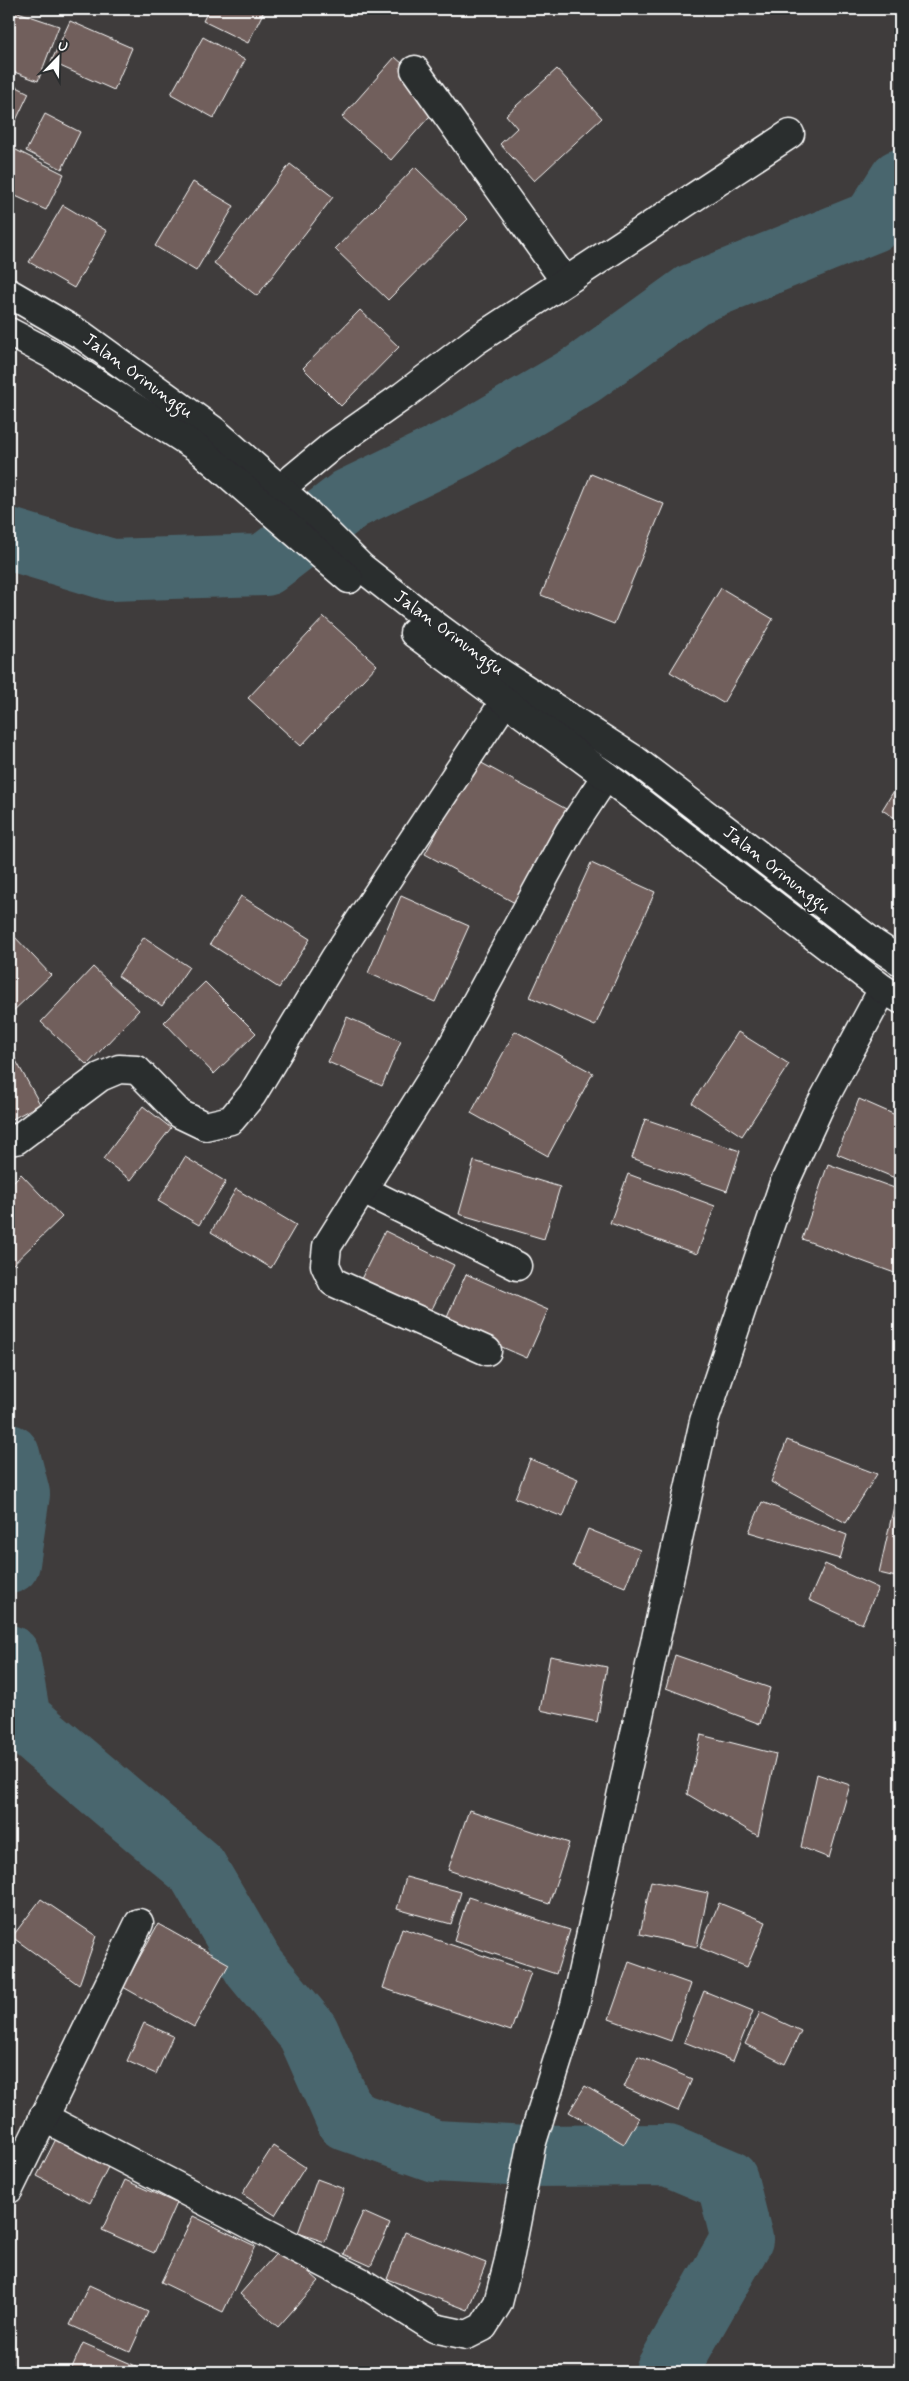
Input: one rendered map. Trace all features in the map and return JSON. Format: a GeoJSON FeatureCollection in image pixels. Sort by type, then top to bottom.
{"type":"FeatureCollection","features":[{"type":"Feature","properties":{"kind":"street"},"geometry":{"type":"LineString","coordinates":[[415,70],[565,281]]}},
{"type":"Feature","properties":{"kind":"street"},"geometry":{"type":"LineString","coordinates":[[280,489],[332,446],[403,396],[475,341],[790,134]]}},
{"type":"Feature","properties":{"kind":"street","name":"Jalan Orinunggu"},"geometry":{"type":"LineString","coordinates":[[9,293],[83,336],[213,430],[280,489],[294,516]]}},
{"type":"Feature","properties":{"kind":"street","name":"Jalan Orinunggu"},"geometry":{"type":"LineString","coordinates":[[9,332],[50,354],[199,449],[294,516],[424,641],[606,776],[892,994]]}},
{"type":"Feature","properties":{"kind":"street","name":"Jalan Orinunggu"},"geometry":{"type":"LineString","coordinates":[[354,572],[493,668],[635,760],[868,939],[900,961]]}},
{"type":"Feature","properties":{"kind":"street"},"geometry":{"type":"LineString","coordinates":[[9,1141],[16,1140],[100,1076],[118,1069],[137,1070],[180,1114],[205,1126],[231,1120],[252,1095],[336,958],[506,701]]}},
{"type":"Feature","properties":{"kind":"street"},"geometry":{"type":"LineString","coordinates":[[487,1352],[333,1282],[324,1265],[328,1246],[450,1050],[569,832],[606,776]]}},
{"type":"Feature","properties":{"kind":"street"},"geometry":{"type":"LineString","coordinates":[[43,2117],[362,2282],[434,2328],[467,2334],[482,2327],[498,2303],[509,2260],[531,2145],[577,1996],[704,1421],[783,1186],[818,1108],[892,994]]}},
{"type":"Feature","properties":{"kind":"street"},"geometry":{"type":"LineString","coordinates":[[363,1190],[517,1266]]}},
{"type":"Feature","properties":{"kind":"street"},"geometry":{"type":"LineString","coordinates":[[9,2189],[139,1923]]}},
{"type":"Feature","properties":{"kind":"building"},"geometry":{"type":"Polygon","coordinates":[[[9,9],[59,26],[38,81],[9,70],[9,9]]]}},
{"type":"Feature","properties":{"kind":"building"},"geometry":{"type":"Polygon","coordinates":[[[209,9],[265,9],[248,43],[203,21],[209,9]]]}},
{"type":"Feature","properties":{"kind":"building"},"geometry":{"type":"Polygon","coordinates":[[[70,21],[132,48],[114,90],[51,62],[70,21]]]}},
{"type":"Feature","properties":{"kind":"building"},"geometry":{"type":"Polygon","coordinates":[[[203,37],[245,60],[214,118],[171,94],[203,37]]]}},
{"type":"Feature","properties":{"kind":"building"},"geometry":{"type":"Polygon","coordinates":[[[395,57],[444,100],[391,160],[342,117],[395,57]]]}},
{"type":"Feature","properties":{"kind":"building"},"geometry":{"type":"Polygon","coordinates":[[[557,69],[602,118],[534,181],[500,144],[517,128],[506,115],[557,69]]]}},
{"type":"Feature","properties":{"kind":"building"},"geometry":{"type":"Polygon","coordinates":[[[9,83],[29,93],[9,135],[9,83]]]}},
{"type":"Feature","properties":{"kind":"building"},"geometry":{"type":"Polygon","coordinates":[[[45,114],[80,132],[62,169],[26,151],[45,114]]]}},
{"type":"Feature","properties":{"kind":"building"},"geometry":{"type":"Polygon","coordinates":[[[14,149],[64,174],[46,210],[9,193],[9,159],[14,149]]]}},
{"type":"Feature","properties":{"kind":"building"},"geometry":{"type":"Polygon","coordinates":[[[290,164],[333,197],[257,296],[214,263],[290,164]]]}},
{"type":"Feature","properties":{"kind":"building"},"geometry":{"type":"Polygon","coordinates":[[[415,167],[468,219],[388,300],[335,249],[415,167]]]}},
{"type":"Feature","properties":{"kind":"building"},"geometry":{"type":"Polygon","coordinates":[[[193,182],[234,206],[196,271],[155,246],[193,182]]]}},
{"type":"Feature","properties":{"kind":"building"},"geometry":{"type":"Polygon","coordinates":[[[63,205],[107,231],[74,288],[29,262],[63,205]]]}},
{"type":"Feature","properties":{"kind":"building"},"geometry":{"type":"Polygon","coordinates":[[[360,310],[399,347],[341,406],[303,368],[360,310]]]}},
{"type":"Feature","properties":{"kind":"building"},"geometry":{"type":"Polygon","coordinates":[[[591,474],[664,504],[614,624],[541,595],[591,474]]]}},
{"type":"Feature","properties":{"kind":"building"},"geometry":{"type":"Polygon","coordinates":[[[721,588],[773,619],[723,703],[670,672],[721,588]]]}},
{"type":"Feature","properties":{"kind":"building"},"geometry":{"type":"Polygon","coordinates":[[[324,617],[377,665],[301,746],[248,698],[324,617]]]}},
{"type":"Feature","properties":{"kind":"building"},"geometry":{"type":"Polygon","coordinates":[[[476,760],[566,809],[515,903],[425,854],[476,760]]]}},
{"type":"Feature","properties":{"kind":"building"},"geometry":{"type":"Polygon","coordinates":[[[900,781],[900,821],[882,810],[900,781]]]}},
{"type":"Feature","properties":{"kind":"building"},"geometry":{"type":"Polygon","coordinates":[[[591,863],[655,892],[595,1026],[530,997],[591,863]]]}},
{"type":"Feature","properties":{"kind":"building"},"geometry":{"type":"Polygon","coordinates":[[[241,896],[310,939],[279,988],[210,944],[241,896]]]}},
{"type":"Feature","properties":{"kind":"building"},"geometry":{"type":"Polygon","coordinates":[[[401,896],[469,926],[435,1002],[368,973],[401,896]]]}},
{"type":"Feature","properties":{"kind":"building"},"geometry":{"type":"Polygon","coordinates":[[[13,935],[51,975],[9,1015],[9,939],[13,935]]]}},
{"type":"Feature","properties":{"kind":"building"},"geometry":{"type":"Polygon","coordinates":[[[144,937],[189,967],[162,1006],[118,976],[144,937]]]}},
{"type":"Feature","properties":{"kind":"building"},"geometry":{"type":"Polygon","coordinates":[[[93,967],[139,1010],[87,1065],[41,1022],[93,967]]]}},
{"type":"Feature","properties":{"kind":"building"},"geometry":{"type":"Polygon","coordinates":[[[205,982],[256,1033],[214,1074],[164,1022],[205,982]]]}},
{"type":"Feature","properties":{"kind":"building"},"geometry":{"type":"Polygon","coordinates":[[[347,1017],[401,1041],[382,1086],[328,1062],[347,1017]]]}},
{"type":"Feature","properties":{"kind":"building"},"geometry":{"type":"Polygon","coordinates":[[[515,1031],[593,1073],[548,1156],[471,1113],[515,1031]]]}},
{"type":"Feature","properties":{"kind":"building"},"geometry":{"type":"Polygon","coordinates":[[[738,1032],[789,1064],[742,1136],[692,1103],[738,1032]]]}},
{"type":"Feature","properties":{"kind":"building"},"geometry":{"type":"Polygon","coordinates":[[[9,1048],[40,1104],[9,1121],[9,1048]]]}},
{"type":"Feature","properties":{"kind":"building"},"geometry":{"type":"Polygon","coordinates":[[[859,1099],[900,1117],[900,1180],[837,1154],[859,1099]]]}},
{"type":"Feature","properties":{"kind":"building"},"geometry":{"type":"Polygon","coordinates":[[[143,1106],[171,1128],[131,1180],[103,1159],[143,1106]]]}},
{"type":"Feature","properties":{"kind":"building"},"geometry":{"type":"Polygon","coordinates":[[[645,1119],[740,1151],[727,1191],[632,1158],[645,1119]]]}},
{"type":"Feature","properties":{"kind":"building"},"geometry":{"type":"Polygon","coordinates":[[[185,1157],[226,1182],[199,1225],[158,1201],[185,1157]]]}},
{"type":"Feature","properties":{"kind":"building"},"geometry":{"type":"Polygon","coordinates":[[[474,1161],[560,1187],[544,1239],[459,1214],[474,1161]]]}},
{"type":"Feature","properties":{"kind":"building"},"geometry":{"type":"Polygon","coordinates":[[[828,1164],[900,1190],[900,1275],[802,1239],[828,1164]]]}},
{"type":"Feature","properties":{"kind":"building"},"geometry":{"type":"Polygon","coordinates":[[[21,1174],[62,1217],[9,1268],[9,1186],[21,1174]]]}},
{"type":"Feature","properties":{"kind":"building"},"geometry":{"type":"Polygon","coordinates":[[[628,1174],[715,1206],[697,1254],[610,1223],[628,1174]]]}},
{"type":"Feature","properties":{"kind":"building"},"geometry":{"type":"Polygon","coordinates":[[[236,1189],[296,1225],[271,1268],[211,1232],[236,1189]]]}},
{"type":"Feature","properties":{"kind":"building"},"geometry":{"type":"Polygon","coordinates":[[[385,1231],[454,1265],[429,1315],[360,1281],[385,1231]]]}},
{"type":"Feature","properties":{"kind":"building"},"geometry":{"type":"Polygon","coordinates":[[[466,1274],[548,1310],[527,1358],[445,1322],[466,1274]]]}},
{"type":"Feature","properties":{"kind":"building"},"geometry":{"type":"Polygon","coordinates":[[[787,1440],[877,1474],[846,1523],[771,1482],[787,1440]]]}},
{"type":"Feature","properties":{"kind":"building"},"geometry":{"type":"Polygon","coordinates":[[[530,1459],[578,1479],[563,1517],[515,1498],[530,1459]]]}},
{"type":"Feature","properties":{"kind":"building"},"geometry":{"type":"Polygon","coordinates":[[[762,1502],[847,1535],[840,1559],[749,1532],[762,1502]]]}},
{"type":"Feature","properties":{"kind":"building"},"geometry":{"type":"Polygon","coordinates":[[[894,1506],[900,1507],[900,1578],[879,1573],[894,1506]]]}},
{"type":"Feature","properties":{"kind":"building"},"geometry":{"type":"Polygon","coordinates":[[[588,1529],[640,1550],[625,1587],[573,1566],[588,1529]]]}},
{"type":"Feature","properties":{"kind":"building"},"geometry":{"type":"Polygon","coordinates":[[[825,1564],[878,1588],[862,1624],[809,1600],[825,1564]]]}},
{"type":"Feature","properties":{"kind":"building"},"geometry":{"type":"Polygon","coordinates":[[[675,1655],[770,1688],[760,1724],[666,1688],[675,1655]]]}},
{"type":"Feature","properties":{"kind":"building"},"geometry":{"type":"Polygon","coordinates":[[[550,1656],[607,1667],[597,1722],[540,1710],[550,1656]]]}},
{"type":"Feature","properties":{"kind":"building"},"geometry":{"type":"Polygon","coordinates":[[[701,1735],[776,1754],[758,1836],[687,1794],[701,1735]]]}},
{"type":"Feature","properties":{"kind":"building"},"geometry":{"type":"Polygon","coordinates":[[[817,1774],[850,1785],[829,1858],[801,1847],[817,1774]]]}},
{"type":"Feature","properties":{"kind":"building"},"geometry":{"type":"Polygon","coordinates":[[[469,1810],[569,1843],[549,1904],[448,1870],[469,1810]]]}},
{"type":"Feature","properties":{"kind":"building"},"geometry":{"type":"Polygon","coordinates":[[[406,1877],[461,1892],[451,1924],[397,1909],[406,1877]]]}},
{"type":"Feature","properties":{"kind":"building"},"geometry":{"type":"Polygon","coordinates":[[[651,1881],[708,1893],[697,1947],[640,1934],[651,1881]]]}},
{"type":"Feature","properties":{"kind":"building"},"geometry":{"type":"Polygon","coordinates":[[[468,1897],[570,1930],[556,1974],[454,1941],[468,1897]]]}},
{"type":"Feature","properties":{"kind":"building"},"geometry":{"type":"Polygon","coordinates":[[[41,1899],[96,1936],[79,1985],[12,1937],[41,1899]]]}},
{"type":"Feature","properties":{"kind":"building"},"geometry":{"type":"Polygon","coordinates":[[[719,1903],[766,1922],[747,1967],[700,1948],[719,1903]]]}},
{"type":"Feature","properties":{"kind":"building"},"geometry":{"type":"Polygon","coordinates":[[[158,1924],[229,1964],[194,2027],[123,1987],[158,1924]]]}},
{"type":"Feature","properties":{"kind":"building"},"geometry":{"type":"Polygon","coordinates":[[[402,1928],[531,1972],[511,2031],[383,1988],[402,1928]]]}},
{"type":"Feature","properties":{"kind":"building"},"geometry":{"type":"Polygon","coordinates":[[[629,1962],[691,1984],[671,2041],[609,2019],[629,1962]]]}},
{"type":"Feature","properties":{"kind":"building"},"geometry":{"type":"Polygon","coordinates":[[[704,1991],[753,2011],[733,2061],[684,2042],[704,1991]]]}},
{"type":"Feature","properties":{"kind":"building"},"geometry":{"type":"Polygon","coordinates":[[[760,2012],[801,2031],[785,2064],[745,2044],[760,2012]]]}},
{"type":"Feature","properties":{"kind":"building"},"geometry":{"type":"Polygon","coordinates":[[[144,2023],[173,2036],[156,2074],[127,2061],[144,2023]]]}},
{"type":"Feature","properties":{"kind":"building"},"geometry":{"type":"Polygon","coordinates":[[[638,2056],[692,2079],[678,2111],[624,2087],[638,2056]]]}},
{"type":"Feature","properties":{"kind":"building"},"geometry":{"type":"Polygon","coordinates":[[[585,2086],[639,2118],[624,2144],[569,2112],[585,2086]]]}},
{"type":"Feature","properties":{"kind":"building"},"geometry":{"type":"Polygon","coordinates":[[[58,2135],[111,2161],[90,2203],[37,2176],[58,2135]]]}},
{"type":"Feature","properties":{"kind":"building"},"geometry":{"type":"Polygon","coordinates":[[[273,2146],[305,2167],[275,2215],[242,2194],[273,2146]]]}},
{"type":"Feature","properties":{"kind":"building"},"geometry":{"type":"Polygon","coordinates":[[[317,2179],[344,2189],[325,2242],[298,2233],[317,2179]]]}},
{"type":"Feature","properties":{"kind":"building"},"geometry":{"type":"Polygon","coordinates":[[[125,2180],[176,2203],[154,2253],[102,2230],[125,2180]]]}},
{"type":"Feature","properties":{"kind":"building"},"geometry":{"type":"Polygon","coordinates":[[[363,2212],[390,2224],[371,2266],[344,2254],[363,2212]]]}},
{"type":"Feature","properties":{"kind":"building"},"geometry":{"type":"Polygon","coordinates":[[[193,2216],[255,2246],[223,2312],[161,2282],[193,2216]]]}},
{"type":"Feature","properties":{"kind":"building"},"geometry":{"type":"Polygon","coordinates":[[[405,2232],[486,2263],[468,2310],[387,2279],[405,2232]]]}},
{"type":"Feature","properties":{"kind":"building"},"geometry":{"type":"Polygon","coordinates":[[[281,2248],[319,2281],[278,2327],[240,2294],[281,2248]]]}},
{"type":"Feature","properties":{"kind":"building"},"geometry":{"type":"Polygon","coordinates":[[[89,2285],[148,2312],[130,2352],[70,2325],[89,2285]]]}},
{"type":"Feature","properties":{"kind":"building"},"geometry":{"type":"Polygon","coordinates":[[[83,2343],[136,2366],[134,2372],[70,2372],[83,2343]]]}},
{"type":"Feature","properties":{"kind":"waterway"},"geometry":{"type":"LineString","coordinates":[[9,539],[111,570],[265,565],[350,499],[462,445],[583,374],[692,295],[874,221],[900,180]]}},
{"type":"Feature","properties":{"kind":"waterway"},"geometry":{"type":"LineString","coordinates":[[9,1455],[19,1494],[9,1563]]}},
{"type":"Feature","properties":{"kind":"waterway"},"geometry":{"type":"LineString","coordinates":[[9,1656],[20,1719],[197,1869],[254,1967],[308,2032],[347,2120],[435,2151],[527,2156],[668,2155],[727,2180],[742,2239],[666,2372]]}}]}
